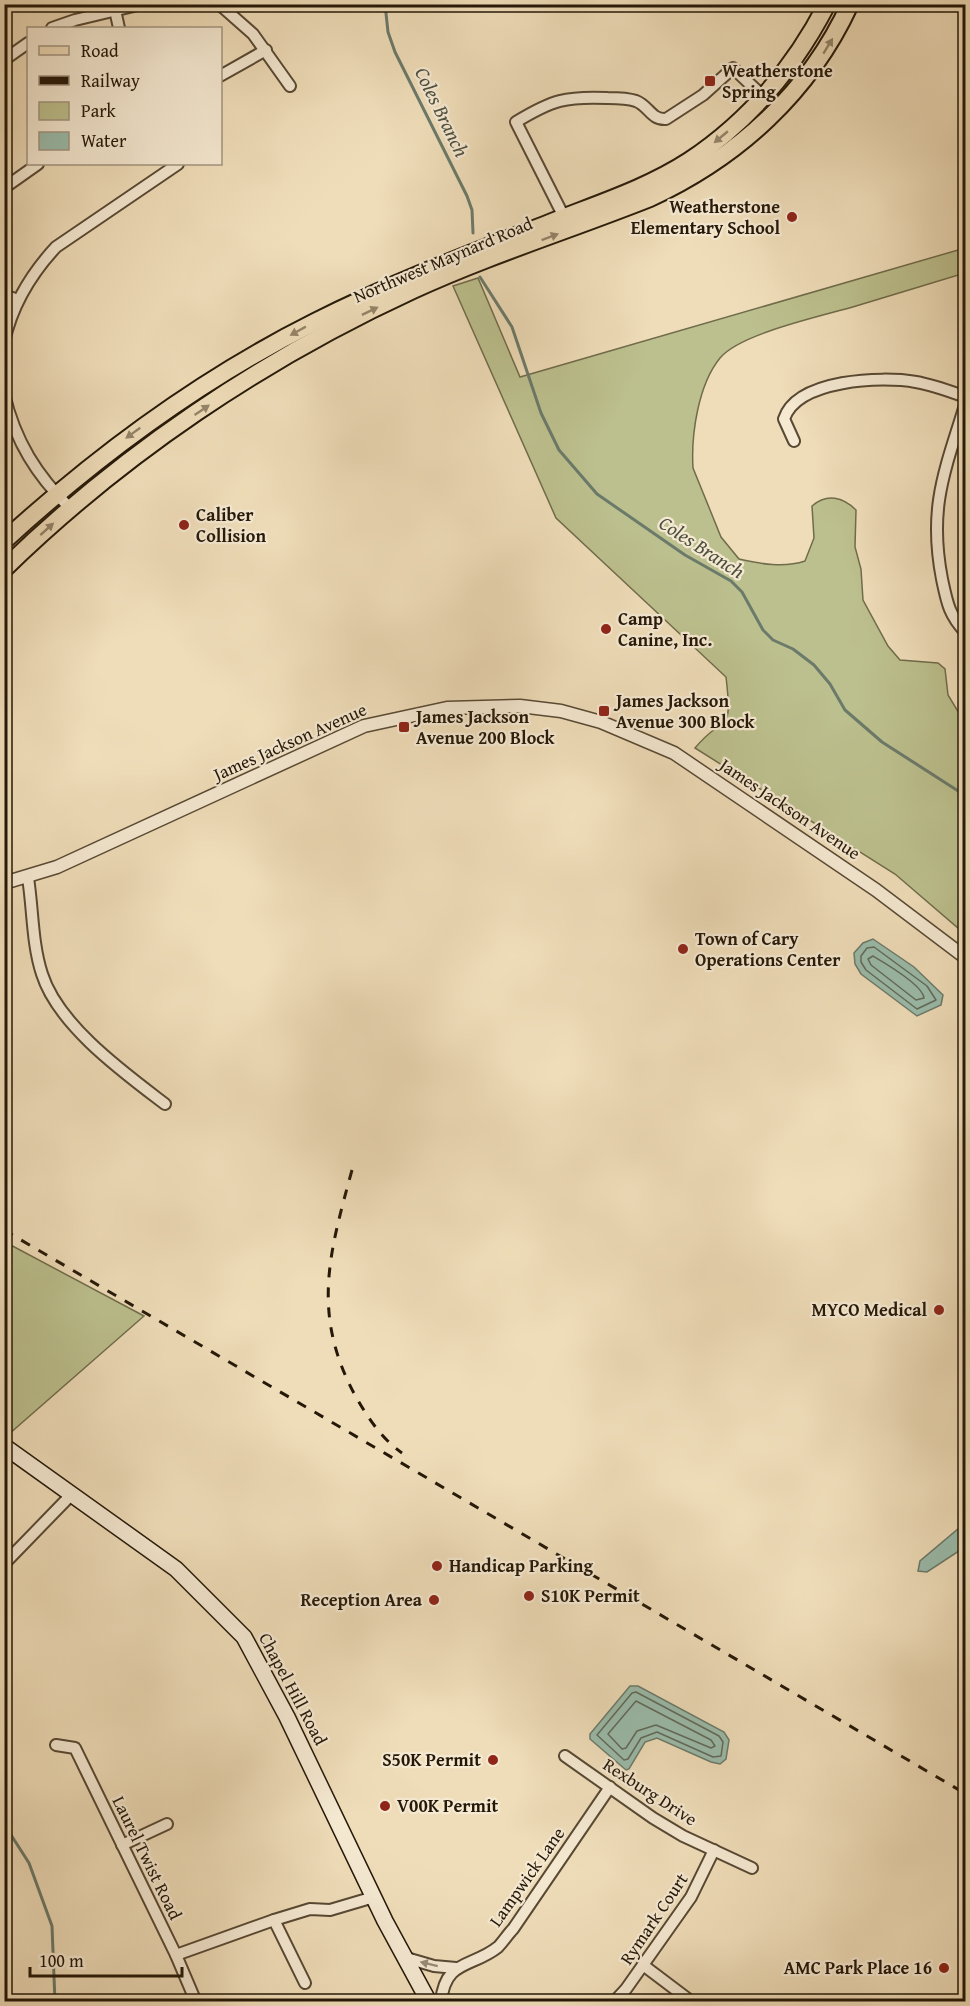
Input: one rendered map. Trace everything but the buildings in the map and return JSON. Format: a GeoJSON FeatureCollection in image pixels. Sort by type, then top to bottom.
{"type":"FeatureCollection","features":[{"type":"Feature","properties":{"kind":"main road","name":"Northwest Maynard Road"},"geometry":{"type":"LineString","coordinates":[[4,541],[56,494],[165,410],[202,385],[296,332],[397,283],[633,189],[687,162],[716,142],[764,97],[793,62],[826,4]]}},
{"type":"Feature","properties":{"kind":"main road","name":"Northwest Maynard Road"},"geometry":{"type":"LineString","coordinates":[[4,569],[71,508],[195,415],[300,347],[414,290],[680,184],[722,158],[779,111],[820,60],[850,4]]}},
{"type":"Feature","properties":{"kind":"main road","name":"Chapel Hill Road"},"geometry":{"type":"LineString","coordinates":[[4,1446],[176,1569],[244,1637],[287,1717],[403,1957],[429,2001]]}},
{"type":"Feature","properties":{"kind":"street"},"geometry":{"type":"LineString","coordinates":[[55,27],[142,4]]}},
{"type":"Feature","properties":{"kind":"street"},"geometry":{"type":"LineString","coordinates":[[219,4],[253,34],[290,86]]}},
{"type":"Feature","properties":{"kind":"street"},"geometry":{"type":"LineString","coordinates":[[115,10],[119,27]]}},
{"type":"Feature","properties":{"kind":"street"},"geometry":{"type":"LineString","coordinates":[[4,60],[27,44]]}},
{"type":"Feature","properties":{"kind":"street"},"geometry":{"type":"LineString","coordinates":[[222,75],[266,50]]}},
{"type":"Feature","properties":{"kind":"street"},"geometry":{"type":"LineString","coordinates":[[564,217],[516,122],[533,111],[561,99],[614,98],[634,100],[645,106],[653,117],[666,119],[703,95],[733,68],[779,111]]}},
{"type":"Feature","properties":{"kind":"street"},"geometry":{"type":"LineString","coordinates":[[4,188],[37,165]]}},
{"type":"Feature","properties":{"kind":"street"},"geometry":{"type":"LineString","coordinates":[[4,342],[18,300],[41,262],[56,247],[177,165]]}},
{"type":"Feature","properties":{"kind":"street"},"geometry":{"type":"LineString","coordinates":[[4,295],[18,300]]}},
{"type":"Feature","properties":{"kind":"street"},"geometry":{"type":"LineString","coordinates":[[794,441],[784,419],[786,412],[802,398],[840,384],[898,380],[935,386],[966,397]]}},
{"type":"Feature","properties":{"kind":"street"},"geometry":{"type":"LineString","coordinates":[[4,394],[22,447],[56,494],[71,508]]}},
{"type":"Feature","properties":{"kind":"street"},"geometry":{"type":"LineString","coordinates":[[966,402],[939,486],[936,525],[939,562],[951,617],[966,633]]}},
{"type":"Feature","properties":{"kind":"street","name":"James Jackson Avenue"},"geometry":{"type":"LineString","coordinates":[[4,883],[28,878],[364,726],[447,708],[520,706],[561,711],[601,722],[674,753],[876,890],[966,958]]}},
{"type":"Feature","properties":{"kind":"street"},"geometry":{"type":"LineString","coordinates":[[28,878],[37,952],[49,992],[73,1025],[134,1080],[165,1104]]}},
{"type":"Feature","properties":{"kind":"street"},"geometry":{"type":"LineString","coordinates":[[4,1564],[71,1495]]}},
{"type":"Feature","properties":{"kind":"street","name":"Laurel Twist Road"},"geometry":{"type":"LineString","coordinates":[[56,1744],[75,1748],[176,1955],[196,2001]]}},
{"type":"Feature","properties":{"kind":"street","name":"Rexburg Drive"},"geometry":{"type":"LineString","coordinates":[[564,1756],[653,1818],[752,1868]]}},
{"type":"Feature","properties":{"kind":"street","name":"Lampwick Lane"},"geometry":{"type":"LineString","coordinates":[[456,1968],[498,1947],[610,1787]]}},
{"type":"Feature","properties":{"kind":"street"},"geometry":{"type":"LineString","coordinates":[[122,1845],[167,1824]]}},
{"type":"Feature","properties":{"kind":"street","name":"Rymark Court"},"geometry":{"type":"LineString","coordinates":[[614,2001],[643,1965],[691,1897],[714,1850]]}},
{"type":"Feature","properties":{"kind":"street"},"geometry":{"type":"LineString","coordinates":[[176,1955],[310,1909],[330,1910],[374,1897]]}},
{"type":"Feature","properties":{"kind":"street"},"geometry":{"type":"LineString","coordinates":[[274,1920],[305,1983]]}},
{"type":"Feature","properties":{"kind":"street"},"geometry":{"type":"LineString","coordinates":[[403,1957],[434,1966],[456,1968]]}},
{"type":"Feature","properties":{"kind":"street"},"geometry":{"type":"LineString","coordinates":[[643,1965],[692,2001]]}},
{"type":"Feature","properties":{"kind":"street"},"geometry":{"type":"LineString","coordinates":[[441,2001],[447,1980],[456,1968]]}},
{"type":"Feature","properties":{"kind":"green space"},"geometry":{"type":"Polygon","coordinates":[[[965,248],[965,273],[783,326],[731,349],[712,369],[701,396],[693,441],[693,468],[721,537],[739,559],[781,565],[805,561],[814,538],[812,506],[823,499],[835,498],[846,502],[856,510],[855,547],[861,569],[863,600],[888,646],[900,660],[938,663],[945,669],[948,695],[965,723],[965,934],[895,874],[695,748],[727,716],[726,677],[556,518],[453,286],[478,278],[520,377],[965,248]]]}},
{"type":"Feature","properties":{"kind":"green space"},"geometry":{"type":"Polygon","coordinates":[[[5,1242],[144,1316],[9,1434],[4,1430],[5,1242]]]}},
{"type":"Feature","properties":{"kind":"water"},"geometry":{"type":"Polygon","coordinates":[[[873,939],[914,967],[943,995],[941,1005],[917,1016],[861,974],[855,964],[854,953],[863,943],[873,939]]]}},
{"type":"Feature","properties":{"kind":"water"},"geometry":{"type":"Polygon","coordinates":[[[965,1523],[965,1547],[927,1572],[918,1571],[920,1561],[965,1523]]]}},
{"type":"Feature","properties":{"kind":"water"},"geometry":{"type":"Polygon","coordinates":[[[630,1686],[638,1686],[724,1732],[729,1740],[726,1759],[720,1764],[711,1762],[657,1738],[645,1742],[629,1769],[626,1770],[590,1739],[590,1734],[630,1686]]]}},
{"type":"Feature","properties":{"kind":"waterway","name":"Coles Branch"},"geometry":{"type":"LineString","coordinates":[[385,4],[388,32],[395,52],[467,196],[472,210],[473,233]]}},
{"type":"Feature","properties":{"kind":"waterway","name":"Coles Branch"},"geometry":{"type":"LineString","coordinates":[[480,277],[512,327],[541,413],[559,450],[597,494],[685,555],[731,581],[742,592],[763,630],[773,640],[793,649],[814,665],[830,684],[845,710],[882,742],[966,796]]}},
{"type":"Feature","properties":{"kind":"waterway"},"geometry":{"type":"LineString","coordinates":[[4,1824],[29,1863],[52,1926],[55,2002]]}},
{"type":"Feature","properties":{"kind":"railway"},"geometry":{"type":"LineString","coordinates":[[352,1170],[331,1257],[328,1284],[333,1339],[342,1367],[356,1397],[382,1435],[402,1453]]}},
{"type":"Feature","properties":{"kind":"railway"},"geometry":{"type":"LineString","coordinates":[[4,1230],[966,1794]]}},
{"type":"Feature","properties":{"kind":"place","name":"Weatherstone Spring"},"geometry":{"type":"Point","coordinates":[710,81]}},
{"type":"Feature","properties":{"kind":"place","name":"Weatherstone Elementary School"},"geometry":{"type":"Point","coordinates":[792,217]}},
{"type":"Feature","properties":{"kind":"place","name":"Caliber Collision"},"geometry":{"type":"Point","coordinates":[184,525]}},
{"type":"Feature","properties":{"kind":"place","name":"Camp Canine, Inc."},"geometry":{"type":"Point","coordinates":[606,629]}},
{"type":"Feature","properties":{"kind":"place","name":"James Jackson Avenue 300 Block"},"geometry":{"type":"Point","coordinates":[604,711]}},
{"type":"Feature","properties":{"kind":"place","name":"James Jackson Avenue 200 Block"},"geometry":{"type":"Point","coordinates":[404,727]}},
{"type":"Feature","properties":{"kind":"place","name":"Town of Cary Operations Center"},"geometry":{"type":"Point","coordinates":[683,949]}},
{"type":"Feature","properties":{"kind":"place","name":"MYCO Medical"},"geometry":{"type":"Point","coordinates":[939,1310]}},
{"type":"Feature","properties":{"kind":"place","name":"Handicap Parking"},"geometry":{"type":"Point","coordinates":[437,1566]}},
{"type":"Feature","properties":{"kind":"place","name":"S10K Permit"},"geometry":{"type":"Point","coordinates":[529,1596]}},
{"type":"Feature","properties":{"kind":"place","name":"Reception Area"},"geometry":{"type":"Point","coordinates":[434,1600]}},
{"type":"Feature","properties":{"kind":"place","name":"S50K Permit"},"geometry":{"type":"Point","coordinates":[493,1760]}},
{"type":"Feature","properties":{"kind":"place","name":"V00K Permit"},"geometry":{"type":"Point","coordinates":[385,1806]}},
{"type":"Feature","properties":{"kind":"place","name":"AMC Park Place 16"},"geometry":{"type":"Point","coordinates":[944,1968]}}]}
